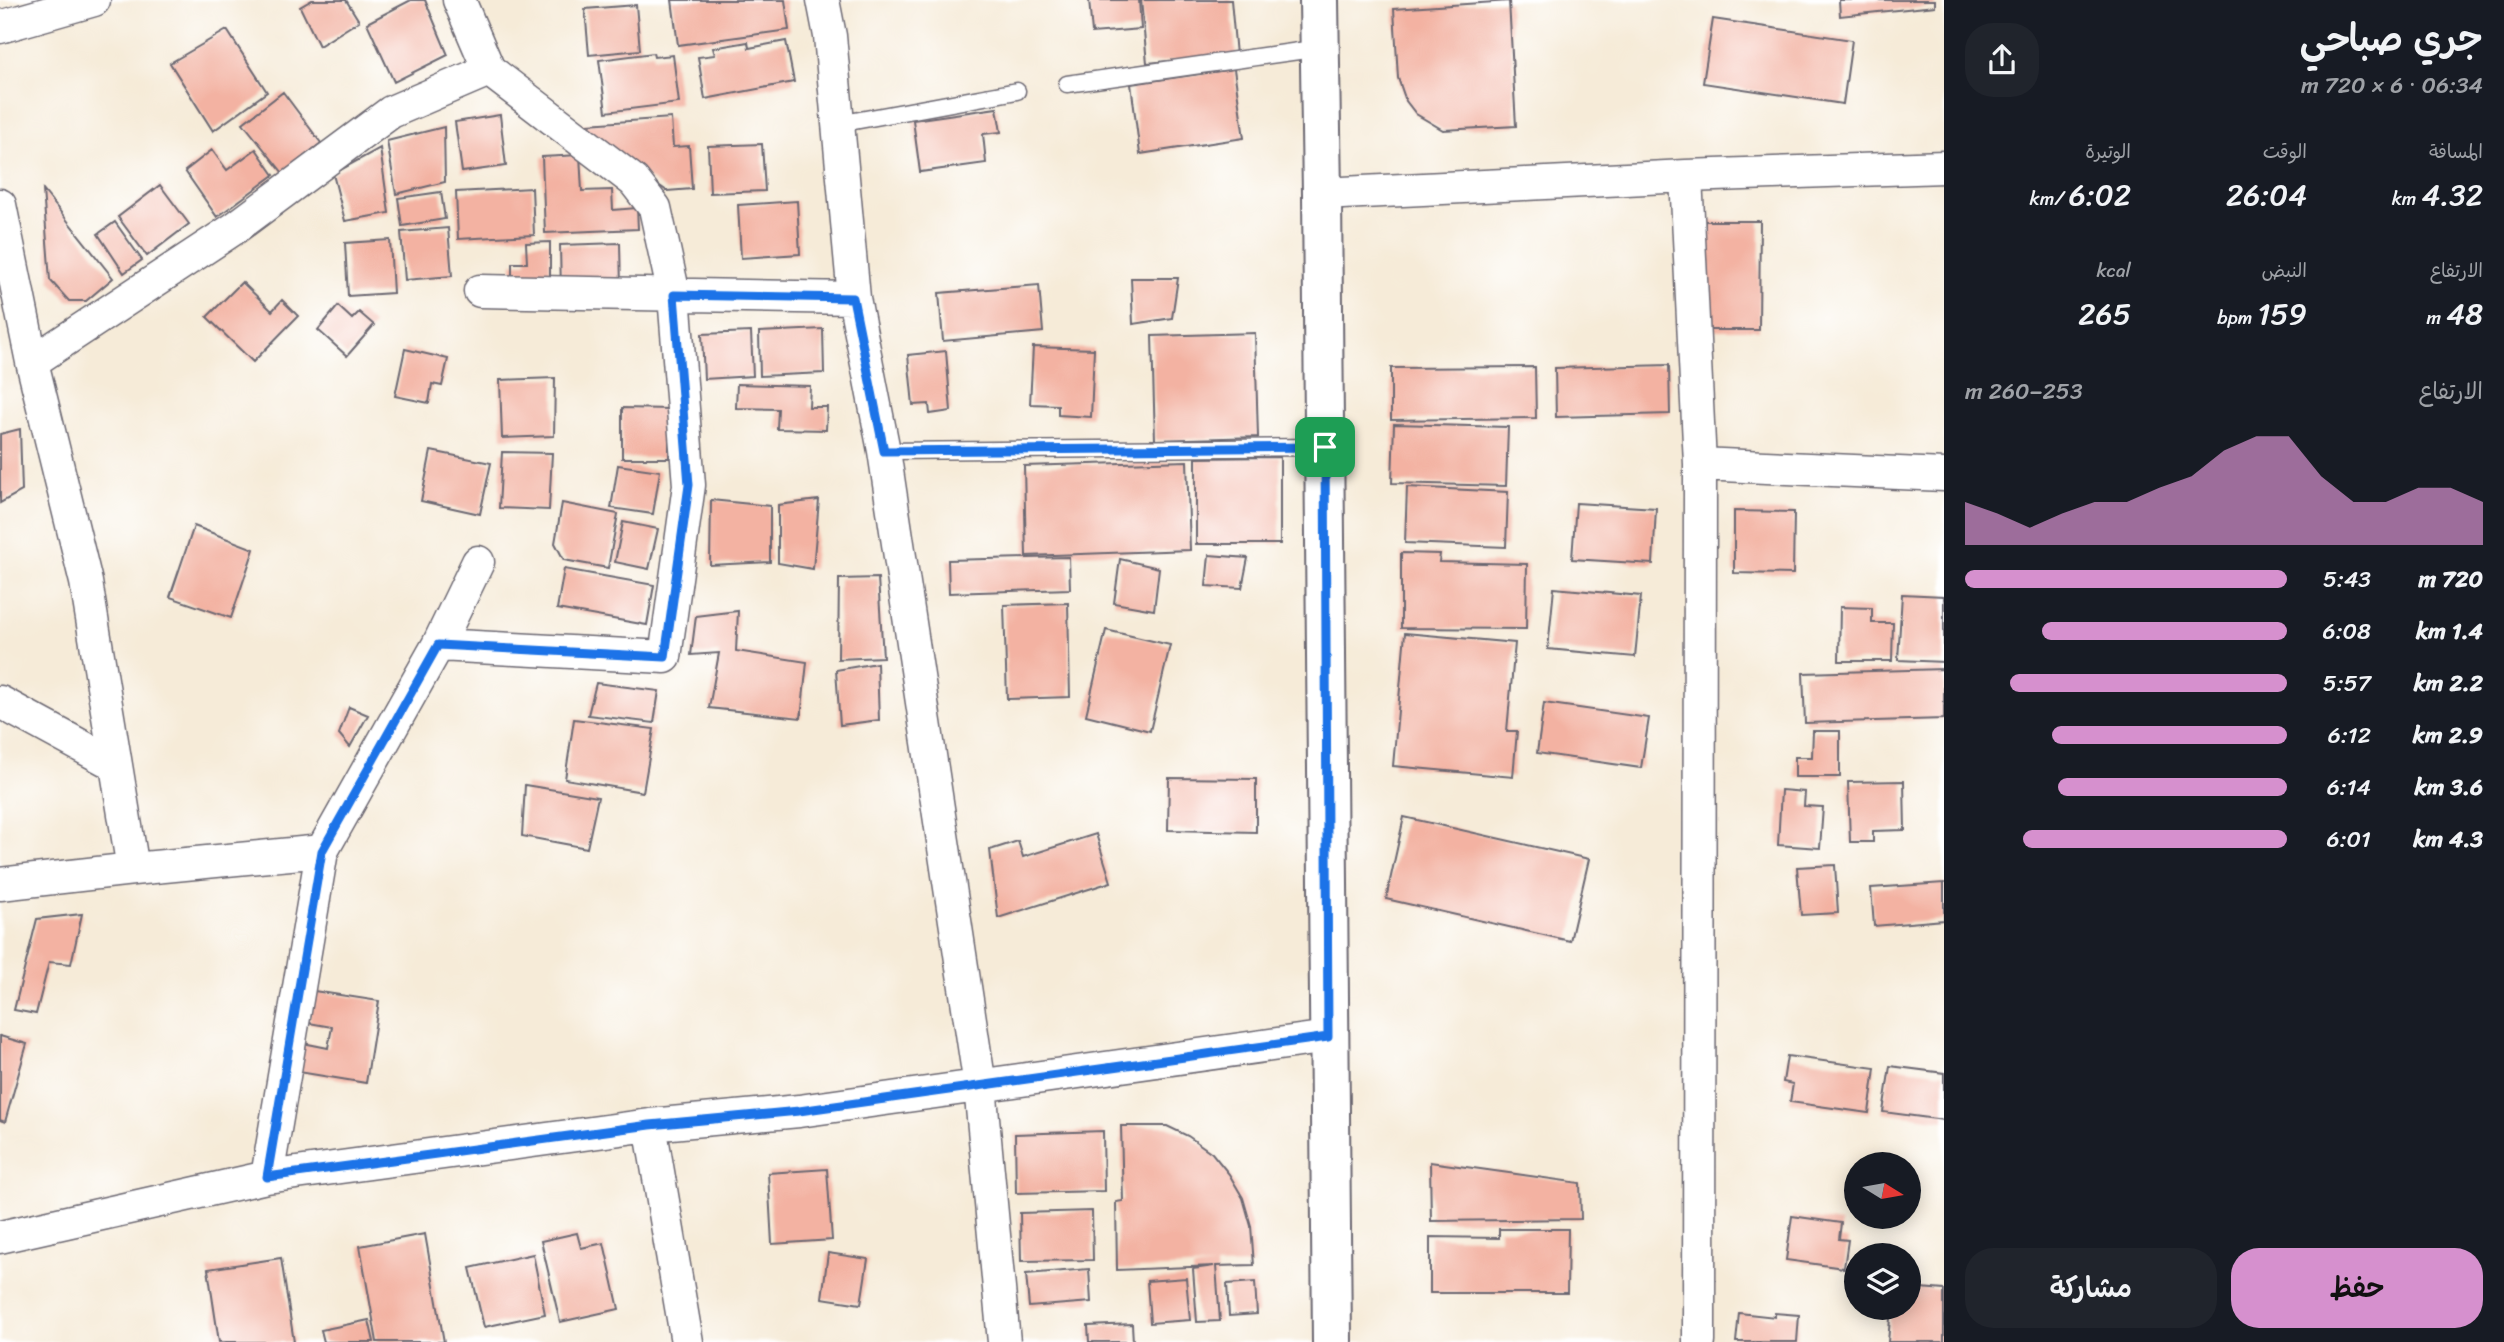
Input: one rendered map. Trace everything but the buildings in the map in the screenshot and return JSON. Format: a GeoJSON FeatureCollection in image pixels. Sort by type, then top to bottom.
{"type":"FeatureCollection","features":[{"type":"Feature","properties":{"kind":"street"},"geometry":{"type":"LineString","coordinates":[[0,27],[94,0]]}},
{"type":"Feature","properties":{"kind":"street"},"geometry":{"type":"LineString","coordinates":[[438,645],[665,657],[689,485],[674,295],[655,208],[634,181],[489,70],[459,0]]}},
{"type":"Feature","properties":{"kind":"street"},"geometry":{"type":"LineString","coordinates":[[824,0],[830,36],[853,298],[884,451],[981,1086],[1003,1342]]}},
{"type":"Feature","properties":{"kind":"street"},"geometry":{"type":"LineString","coordinates":[[1319,0],[1332,1342]]}},
{"type":"Feature","properties":{"kind":"street"},"geometry":{"type":"LineString","coordinates":[[32,362],[235,228],[391,112],[489,70]]}},
{"type":"Feature","properties":{"kind":"street"},"geometry":{"type":"LineString","coordinates":[[1322,194],[1686,176],[1944,167]]}},
{"type":"Feature","properties":{"kind":"street"},"geometry":{"type":"LineString","coordinates":[[1686,176],[1700,464],[1699,1342]]}},
{"type":"Feature","properties":{"kind":"street"},"geometry":{"type":"LineString","coordinates":[[0,205],[32,362],[86,582],[133,869]]}},
{"type":"Feature","properties":{"kind":"street"},"geometry":{"type":"LineString","coordinates":[[480,291],[853,298]]}},
{"type":"Feature","properties":{"kind":"street"},"geometry":{"type":"LineString","coordinates":[[1700,464],[1944,475]]}},
{"type":"Feature","properties":{"kind":"street"},"geometry":{"type":"LineString","coordinates":[[267,1177],[322,851],[438,645],[478,562]]}},
{"type":"Feature","properties":{"kind":"street"},"geometry":{"type":"LineString","coordinates":[[0,702],[116,765]]}},
{"type":"Feature","properties":{"kind":"street"},"geometry":{"type":"LineString","coordinates":[[0,884],[322,851]]}},
{"type":"Feature","properties":{"kind":"street"},"geometry":{"type":"LineString","coordinates":[[0,1237],[267,1177],[650,1125],[799,1111],[1328,1037]]}},
{"type":"Feature","properties":{"kind":"street"},"geometry":{"type":"LineString","coordinates":[[650,1125],[687,1342]]}},
{"type":"Feature","properties":{"kind":"lane"},"geometry":{"type":"LineString","coordinates":[[1066,85],[1320,48]]}},
{"type":"Feature","properties":{"kind":"lane"},"geometry":{"type":"LineString","coordinates":[[838,124],[1017,91]]}},
{"type":"Feature","properties":{"kind":"lane"},"geometry":{"type":"LineString","coordinates":[[884,451],[1325,447]]}},
{"type":"Feature","properties":{"kind":"route"},"geometry":{"type":"LineString","coordinates":[[674,295],[853,298],[884,451],[1325,447],[1328,1037],[799,1111],[650,1125],[267,1177],[322,851],[438,645],[665,657],[689,485],[674,295]]}}]}
